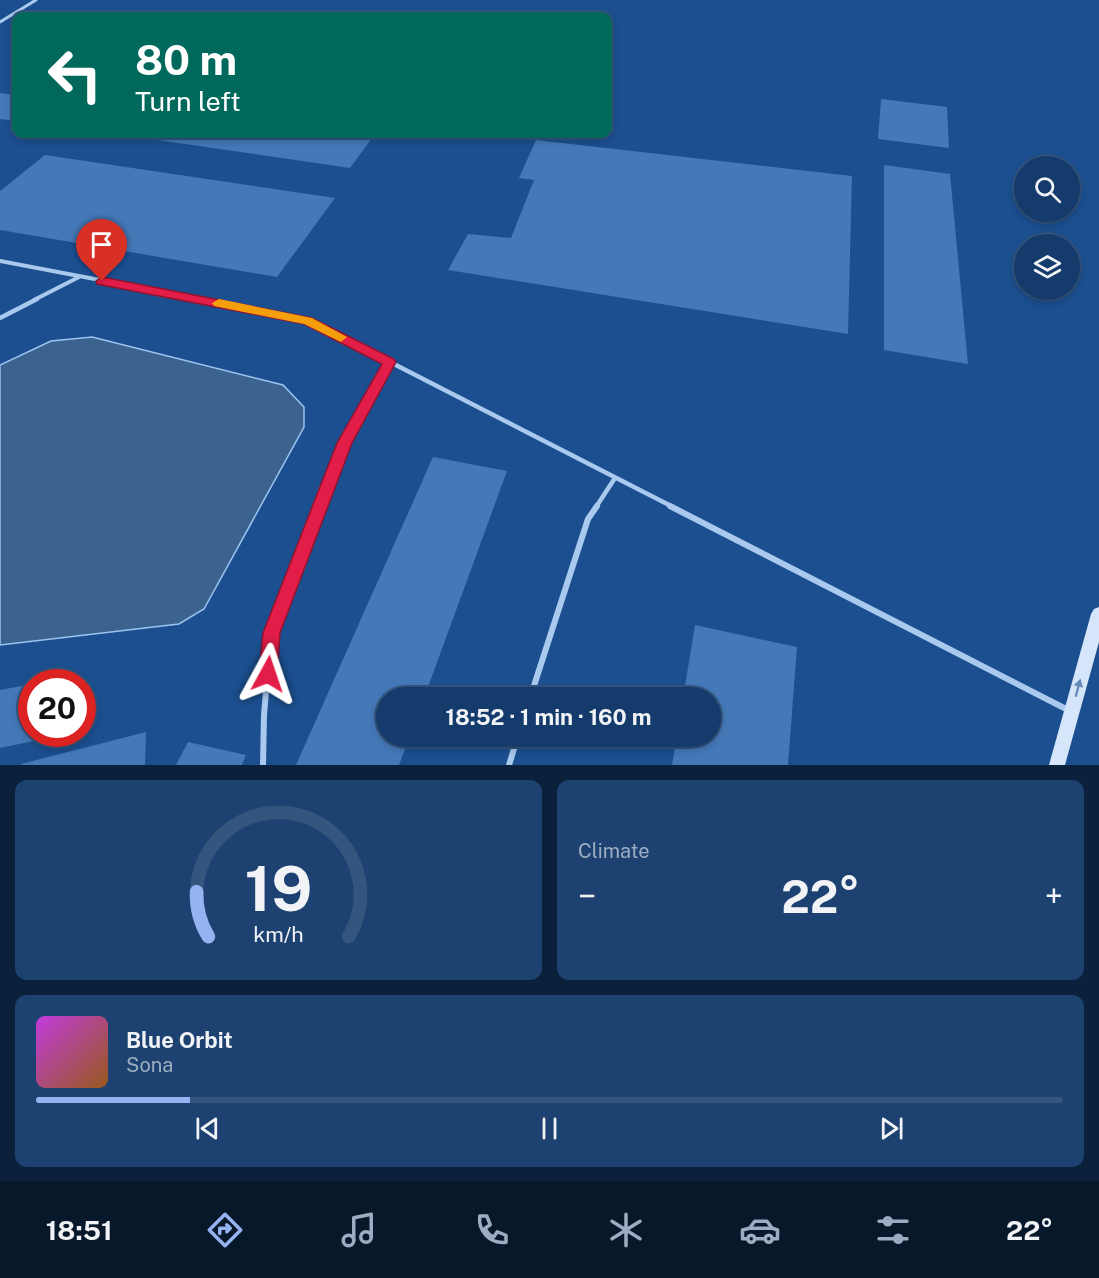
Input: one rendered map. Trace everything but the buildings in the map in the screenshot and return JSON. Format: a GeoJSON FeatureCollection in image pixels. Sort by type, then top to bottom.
{"type":"FeatureCollection","features":[{"type":"Feature","properties":{"kind":"main road"},"geometry":{"type":"LineString","coordinates":[[1058,765],[1099,614]]}},
{"type":"Feature","properties":{"kind":"lane"},"geometry":{"type":"LineString","coordinates":[[16,12],[36,0]]}},
{"type":"Feature","properties":{"kind":"lane"},"geometry":{"type":"LineString","coordinates":[[0,261],[308,321],[1072,712]]}},
{"type":"Feature","properties":{"kind":"lane"},"geometry":{"type":"LineString","coordinates":[[0,318],[79,276]]}},
{"type":"Feature","properties":{"kind":"lane"},"geometry":{"type":"LineString","coordinates":[[263,765],[264,715],[272,633],[344,443],[390,362]]}},
{"type":"Feature","properties":{"kind":"lane"},"geometry":{"type":"LineString","coordinates":[[534,687],[588,519],[615,477]]}},
{"type":"Feature","properties":{"kind":"lane"},"geometry":{"type":"LineString","coordinates":[[509,765],[515,747]]}},
{"type":"Feature","properties":{"kind":"water"},"geometry":{"type":"Polygon","coordinates":[[[92,337],[283,385],[304,407],[304,427],[204,609],[179,624],[0,645],[0,365],[51,341],[92,337]]]}},
{"type":"Feature","properties":{"kind":"slow traffic"},"geometry":{"type":"LineString","coordinates":[[219,303],[308,321],[341,337]]}},
{"type":"Feature","properties":{"kind":"route"},"geometry":{"type":"LineString","coordinates":[[102,281],[308,321],[390,362],[344,443],[272,633],[268,674]]}}]}
